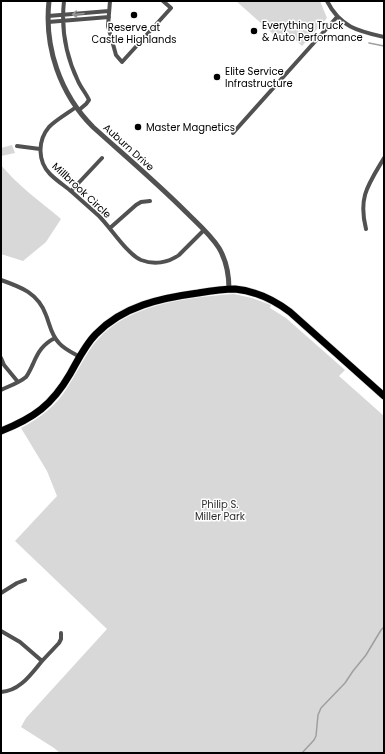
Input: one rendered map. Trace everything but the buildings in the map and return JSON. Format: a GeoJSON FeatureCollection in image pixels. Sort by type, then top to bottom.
{"type":"FeatureCollection","features":[{"type":"Feature","properties":{"kind":"main road"},"geometry":{"type":"LineString","coordinates":[[1,431],[28,419],[49,402],[63,386],[90,342],[101,329],[118,316],[136,307],[164,299],[182,295],[229,289],[258,294],[285,309],[384,396]]}},
{"type":"Feature","properties":{"kind":"street","name":"Auburn Drive"},"geometry":{"type":"LineString","coordinates":[[49,1],[48,22],[50,48],[61,82],[77,109],[93,127],[168,195],[204,230],[215,243],[222,255],[226,268],[229,289]]}},
{"type":"Feature","properties":{"kind":"street"},"geometry":{"type":"LineString","coordinates":[[17,146],[40,149],[42,139],[51,126],[86,104],[89,100],[78,81],[70,60],[65,40],[63,21],[64,1]]}},
{"type":"Feature","properties":{"kind":"street"},"geometry":{"type":"LineString","coordinates":[[110,1],[108,26],[116,55],[122,62],[171,8],[163,1]]}},
{"type":"Feature","properties":{"kind":"street"},"geometry":{"type":"LineString","coordinates":[[327,1],[337,17],[348,25],[355,29],[384,38]]}},
{"type":"Feature","properties":{"kind":"street"},"geometry":{"type":"LineString","coordinates":[[48,16],[109,11]]}},
{"type":"Feature","properties":{"kind":"street"},"geometry":{"type":"LineString","coordinates":[[48,22],[108,17]]}},
{"type":"Feature","properties":{"kind":"street"},"geometry":{"type":"LineString","coordinates":[[233,133],[337,17]]}},
{"type":"Feature","properties":{"kind":"street","name":"Millbrook Circle"},"geometry":{"type":"LineString","coordinates":[[40,149],[47,171],[98,215],[133,255],[138,258],[147,262],[157,263],[167,261],[174,258],[204,230]]}},
{"type":"Feature","properties":{"kind":"street"},"geometry":{"type":"LineString","coordinates":[[72,191],[102,158]]}},
{"type":"Feature","properties":{"kind":"street"},"geometry":{"type":"LineString","coordinates":[[366,229],[363,213],[364,197],[368,186],[384,158]]}},
{"type":"Feature","properties":{"kind":"street"},"geometry":{"type":"LineString","coordinates":[[110,228],[136,205],[141,202],[150,201]]}},
{"type":"Feature","properties":{"kind":"street"},"geometry":{"type":"LineString","coordinates":[[1,280],[21,287],[35,297],[44,311],[51,332],[55,338],[64,348],[80,357]]}},
{"type":"Feature","properties":{"kind":"street"},"geometry":{"type":"LineString","coordinates":[[1,390],[25,377],[31,370],[41,348],[55,338]]}},
{"type":"Feature","properties":{"kind":"street"},"geometry":{"type":"LineString","coordinates":[[1,358],[4,365],[18,382]]}},
{"type":"Feature","properties":{"kind":"street"},"geometry":{"type":"LineString","coordinates":[[1,593],[25,580]]}},
{"type":"Feature","properties":{"kind":"street"},"geometry":{"type":"LineString","coordinates":[[1,631],[20,642],[42,661]]}},
{"type":"Feature","properties":{"kind":"street"},"geometry":{"type":"LineString","coordinates":[[1,692],[12,690],[19,686],[59,643],[61,633]]}},
{"type":"Feature","properties":{"kind":"green space"},"geometry":{"type":"Polygon","coordinates":[[[236,1],[320,1],[327,18],[302,46],[289,34],[282,42],[236,1]]]}},
{"type":"Feature","properties":{"kind":"green space"},"geometry":{"type":"Polygon","coordinates":[[[12,145],[15,153],[1,156],[1,148],[12,145]]]}},
{"type":"Feature","properties":{"kind":"green space"},"geometry":{"type":"Polygon","coordinates":[[[1,165],[22,187],[61,219],[46,242],[23,261],[1,254],[1,165]]]}},
{"type":"Feature","properties":{"kind":"green space","name":"Philip S. Miller Park"},"geometry":{"type":"Polygon","coordinates":[[[234,294],[252,298],[271,305],[270,308],[286,318],[345,370],[339,376],[384,416],[384,753],[60,753],[21,727],[26,718],[107,629],[15,541],[57,496],[47,471],[21,428],[41,416],[53,406],[63,394],[89,351],[109,328],[135,313],[149,308],[199,297],[234,294]]]}},
{"type":"Feature","properties":{"kind":"waterway"},"geometry":{"type":"LineString","coordinates":[[369,43],[384,46]]}},
{"type":"Feature","properties":{"kind":"waterway"},"geometry":{"type":"LineString","coordinates":[[302,753],[316,736],[318,715],[321,708],[345,683],[366,655],[384,627]]}},
{"type":"Feature","properties":{"kind":"place","name":"Reserve at Castle Highlands"},"geometry":{"type":"Point","coordinates":[134,15]}},
{"type":"Feature","properties":{"kind":"place","name":"Everything Truck & Auto Performance"},"geometry":{"type":"Point","coordinates":[254,31]}},
{"type":"Feature","properties":{"kind":"place","name":"Elite Service Infrastructure"},"geometry":{"type":"Point","coordinates":[217,77]}},
{"type":"Feature","properties":{"kind":"place","name":"Master Magnetics"},"geometry":{"type":"Point","coordinates":[138,127]}}]}
